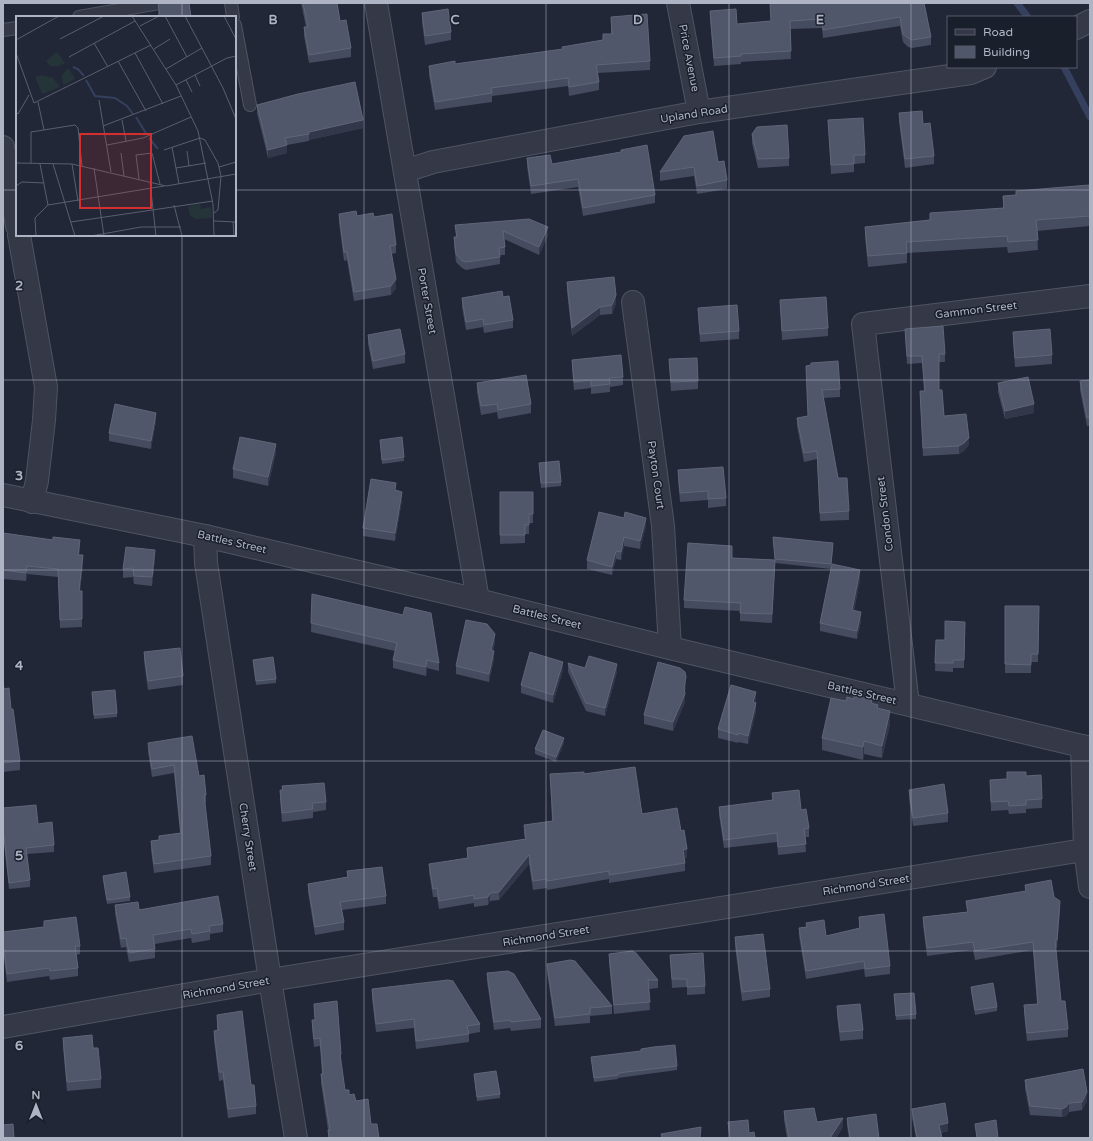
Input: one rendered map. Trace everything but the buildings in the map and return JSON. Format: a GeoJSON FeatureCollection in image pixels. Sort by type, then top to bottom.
{"type":"FeatureCollection","features":[{"type":"Feature","properties":{"kind":"street","name":"Porter Street"},"geometry":{"type":"LineString","coordinates":[[376,3],[478,600]]}},
{"type":"Feature","properties":{"kind":"street","name":"Price Avenue"},"geometry":{"type":"LineString","coordinates":[[678,3],[699,112]]}},
{"type":"Feature","properties":{"kind":"street"},"geometry":{"type":"LineString","coordinates":[[1077,28],[1090,22]]}},
{"type":"Feature","properties":{"kind":"street","name":"Upland Road"},"geometry":{"type":"LineString","coordinates":[[405,171],[433,162],[699,112],[971,73],[983,68]]}},
{"type":"Feature","properties":{"kind":"street"},"geometry":{"type":"LineString","coordinates":[[3,150],[16,221]]}},
{"type":"Feature","properties":{"kind":"street"},"geometry":{"type":"LineString","coordinates":[[19,236],[46,386],[44,420],[37,481],[32,502]]}},
{"type":"Feature","properties":{"kind":"street","name":"Gammon Street"},"geometry":{"type":"LineString","coordinates":[[863,324],[1090,296]]}},
{"type":"Feature","properties":{"kind":"street","name":"Payton Court"},"geometry":{"type":"LineString","coordinates":[[633,302],[663,526],[670,648]]}},
{"type":"Feature","properties":{"kind":"street","name":"Condon Street"},"geometry":{"type":"LineString","coordinates":[[863,324],[908,704]]}},
{"type":"Feature","properties":{"kind":"street","name":"Battles Street"},"geometry":{"type":"LineString","coordinates":[[3,495],[205,536],[478,600],[670,648],[1086,747]]}},
{"type":"Feature","properties":{"kind":"street","name":"Cherry Street"},"geometry":{"type":"LineString","coordinates":[[205,536],[206,563],[270,980],[296,1138]]}},
{"type":"Feature","properties":{"kind":"street"},"geometry":{"type":"LineString","coordinates":[[1086,747],[1090,887]]}},
{"type":"Feature","properties":{"kind":"street","name":"Richmond Street"},"geometry":{"type":"LineString","coordinates":[[3,1027],[270,980],[1088,849]]}},
{"type":"Feature","properties":{"kind":"lane"},"geometry":{"type":"LineString","coordinates":[[85,16],[159,3]]}},
{"type":"Feature","properties":{"kind":"lane"},"geometry":{"type":"LineString","coordinates":[[231,3],[234,16]]}},
{"type":"Feature","properties":{"kind":"lane"},"geometry":{"type":"LineString","coordinates":[[3,30],[16,28]]}},
{"type":"Feature","properties":{"kind":"lane"},"geometry":{"type":"LineString","coordinates":[[236,30],[250,105]]}},
{"type":"Feature","properties":{"kind":"waterway"},"geometry":{"type":"LineString","coordinates":[[1017,3],[1027,16]]}},
{"type":"Feature","properties":{"kind":"waterway"},"geometry":{"type":"LineString","coordinates":[[1065,68],[1090,117]]}}]}
